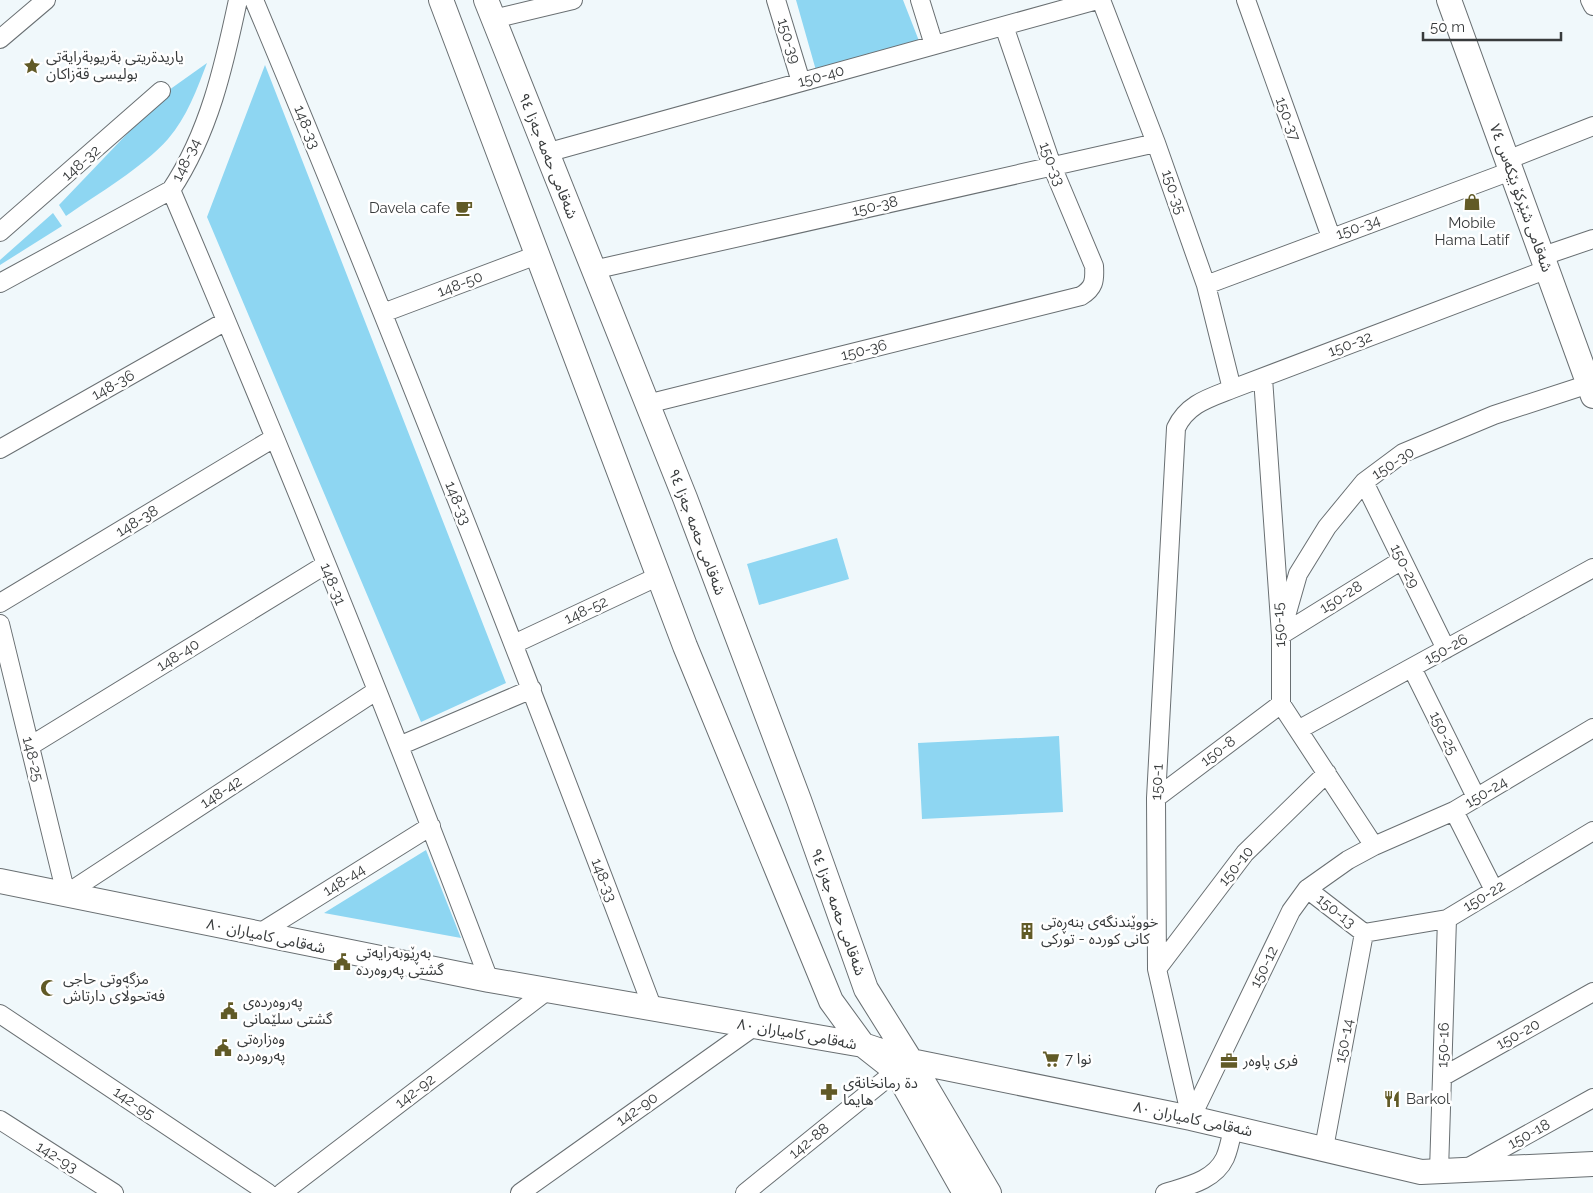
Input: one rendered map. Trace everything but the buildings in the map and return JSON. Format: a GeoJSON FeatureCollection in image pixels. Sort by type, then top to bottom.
{"type":"FeatureCollection","features":[{"type":"Feature","properties":{"kind":"main road"},"geometry":{"type":"LineString","coordinates":[[441,0],[685,646],[831,1002],[863,1045]]}},
{"type":"Feature","properties":{"kind":"main road","name":"شەقامی شێرکۆ بێکەس ٧٤"},"geometry":{"type":"LineString","coordinates":[[1449,0],[1591,390]]}},
{"type":"Feature","properties":{"kind":"main road","name":"شەقامی حەمە جەزا ٩٤"},"geometry":{"type":"LineString","coordinates":[[489,10],[647,404],[798,800],[866,989],[904,1066]]}},
{"type":"Feature","properties":{"kind":"main road","name":"شەقامی کامیاران ٨٠"},"geometry":{"type":"LineString","coordinates":[[0,881],[488,980],[863,1045],[904,1066],[1191,1118],[1421,1172],[1593,1164]]}},
{"type":"Feature","properties":{"kind":"main road"},"geometry":{"type":"LineString","coordinates":[[904,1066],[965,1193]]}},
{"type":"Feature","properties":{"kind":"main road"},"geometry":{"type":"LineString","coordinates":[[904,1066],[989,1193]]}},
{"type":"Feature","properties":{"kind":"street"},"geometry":{"type":"LineString","coordinates":[[0,39],[46,0]]}},
{"type":"Feature","properties":{"kind":"street","name":"148-34"},"geometry":{"type":"LineString","coordinates":[[0,283],[171,190],[186,168],[221,80],[238,0]]}},
{"type":"Feature","properties":{"kind":"street","name":"148-33"},"geometry":{"type":"LineString","coordinates":[[254,0],[383,314],[532,688],[653,1008]]}},
{"type":"Feature","properties":{"kind":"street"},"geometry":{"type":"LineString","coordinates":[[489,10],[573,0]]}},
{"type":"Feature","properties":{"kind":"street","name":"150-39"},"geometry":{"type":"LineString","coordinates":[[776,0],[801,82]]}},
{"type":"Feature","properties":{"kind":"street"},"geometry":{"type":"LineString","coordinates":[[920,0],[934,45]]}},
{"type":"Feature","properties":{"kind":"street","name":"150-40"},"geometry":{"type":"LineString","coordinates":[[546,153],[1097,0]]}},
{"type":"Feature","properties":{"kind":"street","name":"150-35"},"geometry":{"type":"LineString","coordinates":[[1101,0],[1156,143],[1206,285],[1232,389]]}},
{"type":"Feature","properties":{"kind":"street","name":"150-37"},"geometry":{"type":"LineString","coordinates":[[1246,0],[1331,237]]}},
{"type":"Feature","properties":{"kind":"street"},"geometry":{"type":"LineString","coordinates":[[1590,0],[1593,6]]}},
{"type":"Feature","properties":{"kind":"street","name":"150-33"},"geometry":{"type":"LineString","coordinates":[[1004,26],[1052,166],[1094,266],[1093,286],[1081,296]]}},
{"type":"Feature","properties":{"kind":"street","name":"148-32"},"geometry":{"type":"LineString","coordinates":[[0,232],[161,91]]}},
{"type":"Feature","properties":{"kind":"street","name":"150-34"},"geometry":{"type":"LineString","coordinates":[[1206,285],[1509,166],[1593,126]]}},
{"type":"Feature","properties":{"kind":"street","name":"150-38"},"geometry":{"type":"LineString","coordinates":[[593,270],[1156,143]]}},
{"type":"Feature","properties":{"kind":"street","name":"148-31"},"geometry":{"type":"LineString","coordinates":[[171,190],[399,746],[488,980]]}},
{"type":"Feature","properties":{"kind":"street","name":"150-32"},"geometry":{"type":"LineString","coordinates":[[1176,442],[1176,428],[1186,411],[1194,405],[1545,263],[1593,239]]}},
{"type":"Feature","properties":{"kind":"street","name":"148-50"},"geometry":{"type":"LineString","coordinates":[[383,314],[537,255]]}},
{"type":"Feature","properties":{"kind":"street","name":"150-36"},"geometry":{"type":"LineString","coordinates":[[647,404],[1081,296]]}},
{"type":"Feature","properties":{"kind":"street","name":"148-36"},"geometry":{"type":"LineString","coordinates":[[0,449],[226,321]]}},
{"type":"Feature","properties":{"kind":"street","name":"150-15"},"geometry":{"type":"LineString","coordinates":[[1262,378],[1280,635],[1280,704]]}},
{"type":"Feature","properties":{"kind":"street","name":"150-30"},"geometry":{"type":"LineString","coordinates":[[1280,635],[1298,574],[1326,527],[1364,482],[1403,453],[1494,416],[1591,390]]}},
{"type":"Feature","properties":{"kind":"street","name":"148-38"},"geometry":{"type":"LineString","coordinates":[[0,603],[274,438]]}},
{"type":"Feature","properties":{"kind":"street","name":"150-1"},"geometry":{"type":"LineString","coordinates":[[1176,442],[1156,798],[1157,969],[1191,1118]]}},
{"type":"Feature","properties":{"kind":"street","name":"150-29"},"geometry":{"type":"LineString","coordinates":[[1364,482],[1446,649]]}},
{"type":"Feature","properties":{"kind":"street","name":"150-28"},"geometry":{"type":"LineString","coordinates":[[1280,635],[1402,560]]}},
{"type":"Feature","properties":{"kind":"street","name":"148-40"},"geometry":{"type":"LineString","coordinates":[[30,746],[325,565]]}},
{"type":"Feature","properties":{"kind":"street","name":"150-26"},"geometry":{"type":"LineString","coordinates":[[1298,730],[1593,568]]}},
{"type":"Feature","properties":{"kind":"street","name":"148-52"},"geometry":{"type":"LineString","coordinates":[[514,644],[658,576]]}},
{"type":"Feature","properties":{"kind":"street","name":"148-25"},"geometry":{"type":"LineString","coordinates":[[0,624],[66,894]]}},
{"type":"Feature","properties":{"kind":"street","name":"150-25"},"geometry":{"type":"LineString","coordinates":[[1412,668],[1476,797]]}},
{"type":"Feature","properties":{"kind":"street"},"geometry":{"type":"LineString","coordinates":[[399,746],[532,688]]}},
{"type":"Feature","properties":{"kind":"street","name":"148-42"},"geometry":{"type":"LineString","coordinates":[[66,894],[376,691]]}},
{"type":"Feature","properties":{"kind":"street"},"geometry":{"type":"LineString","coordinates":[[1280,704],[1374,846]]}},
{"type":"Feature","properties":{"kind":"street","name":"150-8"},"geometry":{"type":"LineString","coordinates":[[1156,798],[1280,704]]}},
{"type":"Feature","properties":{"kind":"street","name":"150-24"},"geometry":{"type":"LineString","coordinates":[[1374,846],[1454,811],[1593,728]]}},
{"type":"Feature","properties":{"kind":"street","name":"150-10"},"geometry":{"type":"LineString","coordinates":[[1157,969],[1245,853],[1327,773]]}},
{"type":"Feature","properties":{"kind":"street"},"geometry":{"type":"LineString","coordinates":[[1454,811],[1494,890]]}},
{"type":"Feature","properties":{"kind":"street","name":"148-44"},"geometry":{"type":"LineString","coordinates":[[258,934],[431,826]]}},
{"type":"Feature","properties":{"kind":"street","name":"150-22"},"geometry":{"type":"LineString","coordinates":[[1364,933],[1447,919],[1593,831]]}},
{"type":"Feature","properties":{"kind":"street","name":"150-12"},"geometry":{"type":"LineString","coordinates":[[1191,1118],[1291,911],[1308,889],[1348,860],[1374,846]]}},
{"type":"Feature","properties":{"kind":"street","name":"150-13"},"geometry":{"type":"LineString","coordinates":[[1308,889],[1364,933]]}},
{"type":"Feature","properties":{"kind":"street","name":"150-16"},"geometry":{"type":"LineString","coordinates":[[1440,1171],[1447,919]]}},
{"type":"Feature","properties":{"kind":"street","name":"150-14"},"geometry":{"type":"LineString","coordinates":[[1324,1148],[1364,933]]}},
{"type":"Feature","properties":{"kind":"street","name":"142-92"},"geometry":{"type":"LineString","coordinates":[[282,1193],[548,990]]}},
{"type":"Feature","properties":{"kind":"street","name":"150-20"},"geometry":{"type":"LineString","coordinates":[[1442,1077],[1593,992]]}},
{"type":"Feature","properties":{"kind":"street","name":"142-95"},"geometry":{"type":"LineString","coordinates":[[0,1014],[268,1193]]}},
{"type":"Feature","properties":{"kind":"street","name":"142-90"},"geometry":{"type":"LineString","coordinates":[[520,1193],[755,1026]]}},
{"type":"Feature","properties":{"kind":"street","name":"142-88"},"geometry":{"type":"LineString","coordinates":[[744,1193],[904,1066]]}},
{"type":"Feature","properties":{"kind":"street","name":"150-18"},"geometry":{"type":"LineString","coordinates":[[1464,1170],[1591,1104]]}},
{"type":"Feature","properties":{"kind":"street","name":"142-93"},"geometry":{"type":"LineString","coordinates":[[0,1120],[114,1193]]}},
{"type":"Feature","properties":{"kind":"street"},"geometry":{"type":"LineString","coordinates":[[1165,1193],[1202,1181],[1217,1169],[1225,1159],[1233,1128]]}},
{"type":"Feature","properties":{"kind":"shaded area"},"geometry":{"type":"Polygon","coordinates":[[[796,0],[903,0],[921,46],[817,74],[796,0]]]}},
{"type":"Feature","properties":{"kind":"shaded area"},"geometry":{"type":"Polygon","coordinates":[[[207,63],[186,112],[175,130],[158,150],[133,170],[66,216],[59,205],[169,90],[207,63]]]}},
{"type":"Feature","properties":{"kind":"shaded area"},"geometry":{"type":"Polygon","coordinates":[[[265,65],[506,683],[421,722],[207,217],[265,65]]]}},
{"type":"Feature","properties":{"kind":"shaded area"},"geometry":{"type":"Polygon","coordinates":[[[53,213],[62,226],[0,265],[0,260],[53,213]]]}},
{"type":"Feature","properties":{"kind":"shaded area"},"geometry":{"type":"Polygon","coordinates":[[[837,538],[849,579],[759,605],[747,564],[837,538]]]}},
{"type":"Feature","properties":{"kind":"shaded area"},"geometry":{"type":"Polygon","coordinates":[[[1059,736],[1063,812],[922,819],[918,743],[1059,736]]]}},
{"type":"Feature","properties":{"kind":"shaded area"},"geometry":{"type":"Polygon","coordinates":[[[426,850],[461,938],[324,913],[426,850]]]}},
{"type":"Feature","properties":{"kind":"place","name":"ياريدةريتى بةريوبةرايةتى بوليسى قةزاكان"},"geometry":{"type":"Point","coordinates":[32,66]}},
{"type":"Feature","properties":{"kind":"place","name":"Mobile Hama Latif"},"geometry":{"type":"Point","coordinates":[1472,202]}},
{"type":"Feature","properties":{"kind":"place","name":"Davela cafe"},"geometry":{"type":"Point","coordinates":[464,208]}},
{"type":"Feature","properties":{"kind":"place","name":"خووێندنگەی بنەڕەتی کانی کوردە - تورکی"},"geometry":{"type":"Point","coordinates":[1027,931]}},
{"type":"Feature","properties":{"kind":"place","name":"بەڕێوبەرایەتی گشتی پەروەردە"},"geometry":{"type":"Point","coordinates":[342,962]}},
{"type":"Feature","properties":{"kind":"place","name":"مزگەوتی حاجی فەتحوڵای دارتاش"},"geometry":{"type":"Point","coordinates":[49,988]}},
{"type":"Feature","properties":{"kind":"place","name":"پەروەردەی گشتی سلێمانی"},"geometry":{"type":"Point","coordinates":[229,1011]}},
{"type":"Feature","properties":{"kind":"place","name":"وەزارەتی پەروەردە"},"geometry":{"type":"Point","coordinates":[223,1048]}},
{"type":"Feature","properties":{"kind":"place","name":"نوا 7"},"geometry":{"type":"Point","coordinates":[1051,1059]}},
{"type":"Feature","properties":{"kind":"place","name":"فری پاوەر"},"geometry":{"type":"Point","coordinates":[1229,1061]}},
{"type":"Feature","properties":{"kind":"place","name":"دة رمانخانةى هايما"},"geometry":{"type":"Point","coordinates":[829,1092]}},
{"type":"Feature","properties":{"kind":"place","name":"Barkol"},"geometry":{"type":"Point","coordinates":[1392,1099]}}]}
